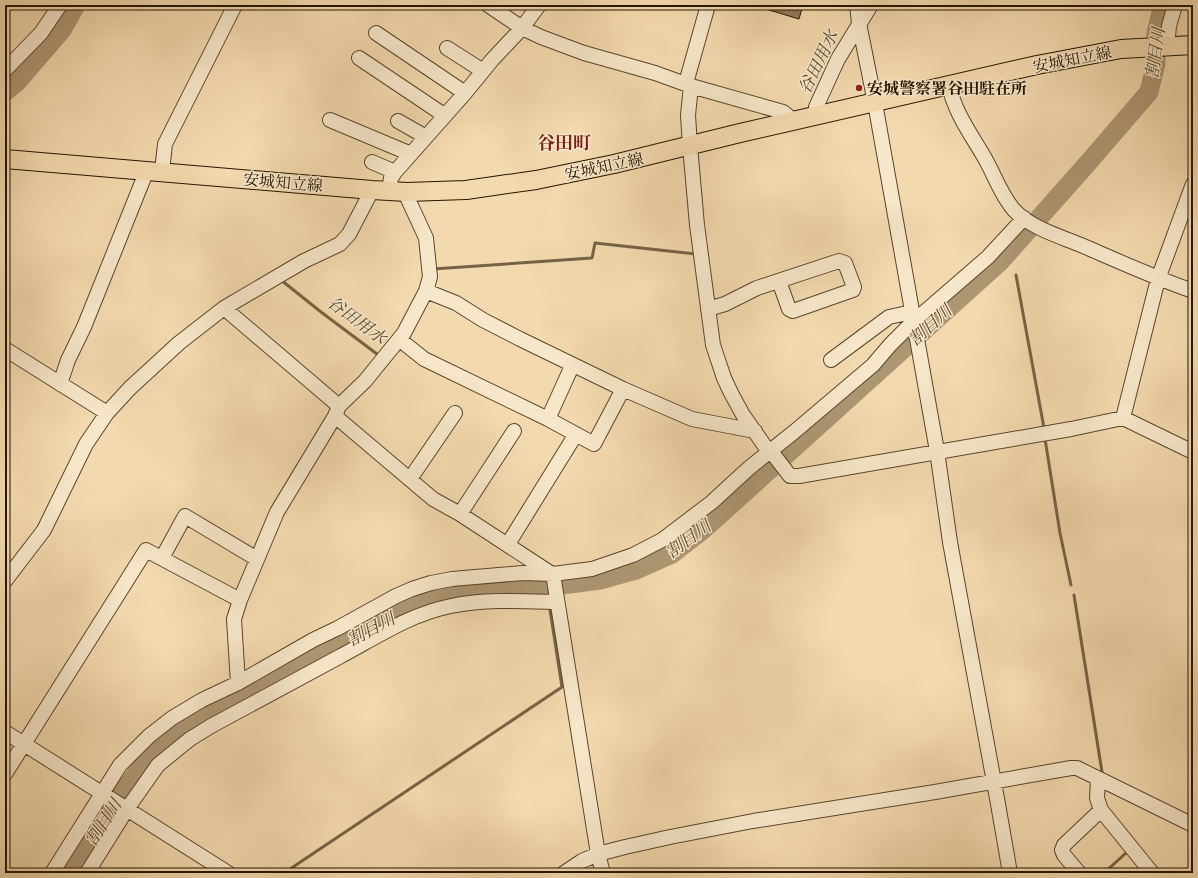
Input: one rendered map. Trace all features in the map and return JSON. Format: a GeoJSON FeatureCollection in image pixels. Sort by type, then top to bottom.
{"type":"FeatureCollection","features":[{"type":"Feature","properties":{"kind":"main road","name":"安城知立線"},"geometry":{"type":"LineString","coordinates":[[5,159],[407,192],[466,190],[536,180],[614,164],[740,133],[1037,65],[1121,49],[1193,45]]}},
{"type":"Feature","properties":{"kind":"street"},"geometry":{"type":"LineString","coordinates":[[5,70],[41,33],[60,5]]}},
{"type":"Feature","properties":{"kind":"street"},"geometry":{"type":"LineString","coordinates":[[60,384],[68,360],[155,171],[165,144],[235,5]]}},
{"type":"Feature","properties":{"kind":"street"},"geometry":{"type":"LineString","coordinates":[[488,5],[522,28],[541,37],[584,53],[783,112],[794,121]]}},
{"type":"Feature","properties":{"kind":"street"},"geometry":{"type":"LineString","coordinates":[[5,581],[44,530],[86,444],[107,413],[130,388],[179,343],[224,308],[304,261],[340,244],[349,234],[380,190],[444,115],[522,28],[540,5]]}},
{"type":"Feature","properties":{"kind":"street"},"geometry":{"type":"LineString","coordinates":[[708,5],[688,84],[688,115],[697,225],[713,345],[724,378],[743,415],[790,476],[799,476],[1063,430],[1123,418],[1193,452]]}},
{"type":"Feature","properties":{"kind":"street"},"geometry":{"type":"LineString","coordinates":[[857,5],[859,23],[875,103],[913,317],[950,542],[1010,873]]}},
{"type":"Feature","properties":{"kind":"street"},"geometry":{"type":"LineString","coordinates":[[817,115],[816,107],[838,59],[871,5]]}},
{"type":"Feature","properties":{"kind":"street"},"geometry":{"type":"LineString","coordinates":[[1167,47],[1168,26],[1175,5]]}},
{"type":"Feature","properties":{"kind":"street"},"geometry":{"type":"LineString","coordinates":[[376,33],[465,93]]}},
{"type":"Feature","properties":{"kind":"street"},"geometry":{"type":"LineString","coordinates":[[447,48],[483,71]]}},
{"type":"Feature","properties":{"kind":"street"},"geometry":{"type":"LineString","coordinates":[[359,58],[444,115]]}},
{"type":"Feature","properties":{"kind":"street"},"geometry":{"type":"LineString","coordinates":[[949,85],[951,97],[962,121],[990,166],[1004,198],[1024,218],[1044,229],[1158,279],[1193,291]]}},
{"type":"Feature","properties":{"kind":"street"},"geometry":{"type":"LineString","coordinates":[[330,120],[411,154]]}},
{"type":"Feature","properties":{"kind":"street"},"geometry":{"type":"LineString","coordinates":[[398,121],[426,137]]}},
{"type":"Feature","properties":{"kind":"street"},"geometry":{"type":"LineString","coordinates":[[372,162],[396,172]]}},
{"type":"Feature","properties":{"kind":"street"},"geometry":{"type":"LineString","coordinates":[[1123,418],[1158,279],[1193,184]]}},
{"type":"Feature","properties":{"kind":"street"},"geometry":{"type":"LineString","coordinates":[[238,683],[234,619],[240,600],[278,512],[337,411],[365,381],[404,333],[426,290],[430,277],[426,238],[408,199],[407,192]]}},
{"type":"Feature","properties":{"kind":"street"},"geometry":{"type":"LineString","coordinates":[[52,873],[105,795],[120,765],[172,718],[202,700],[238,683],[313,640],[412,589],[431,583],[452,579],[523,573],[553,574],[592,569],[633,555],[662,540],[693,518],[873,365],[913,317],[988,257],[1024,218]]}},
{"type":"Feature","properties":{"kind":"street"},"geometry":{"type":"LineString","coordinates":[[708,309],[725,304],[757,288],[839,261],[845,264],[854,287],[853,290],[793,312],[789,309],[779,282]]}},
{"type":"Feature","properties":{"kind":"street"},"geometry":{"type":"LineString","coordinates":[[426,290],[456,303],[507,333],[572,366],[692,419],[755,431]]}},
{"type":"Feature","properties":{"kind":"street"},"geometry":{"type":"LineString","coordinates":[[224,308],[293,366],[337,411],[433,499],[460,514],[553,574],[598,854],[603,873]]}},
{"type":"Feature","properties":{"kind":"street"},"geometry":{"type":"LineString","coordinates":[[831,360],[889,317],[913,317]]}},
{"type":"Feature","properties":{"kind":"street"},"geometry":{"type":"LineString","coordinates":[[399,339],[424,359],[548,419],[594,444],[623,389]]}},
{"type":"Feature","properties":{"kind":"street"},"geometry":{"type":"LineString","coordinates":[[5,349],[107,413]]}},
{"type":"Feature","properties":{"kind":"street"},"geometry":{"type":"LineString","coordinates":[[548,419],[572,366]]}},
{"type":"Feature","properties":{"kind":"street"},"geometry":{"type":"LineString","coordinates":[[410,479],[455,413]]}},
{"type":"Feature","properties":{"kind":"street"},"geometry":{"type":"LineString","coordinates":[[460,514],[514,431]]}},
{"type":"Feature","properties":{"kind":"street"},"geometry":{"type":"LineString","coordinates":[[508,544],[576,434]]}},
{"type":"Feature","properties":{"kind":"street"},"geometry":{"type":"LineString","coordinates":[[162,558],[185,516],[257,559]]}},
{"type":"Feature","properties":{"kind":"street"},"geometry":{"type":"LineString","coordinates":[[5,774],[146,550],[240,600]]}},
{"type":"Feature","properties":{"kind":"street"},"geometry":{"type":"LineString","coordinates":[[87,873],[158,765],[190,739],[388,630],[427,612],[465,603],[506,600],[557,602]]}},
{"type":"Feature","properties":{"kind":"street"},"geometry":{"type":"LineString","coordinates":[[5,732],[228,873]]}},
{"type":"Feature","properties":{"kind":"street"},"geometry":{"type":"LineString","coordinates":[[564,873],[582,861],[598,854],[640,843],[752,821],[935,792],[1071,768],[1077,768],[1193,825]]}},
{"type":"Feature","properties":{"kind":"street"},"geometry":{"type":"LineString","coordinates":[[1098,779],[1097,798],[1101,810],[1152,873]]}},
{"type":"Feature","properties":{"kind":"street"},"geometry":{"type":"LineString","coordinates":[[1079,873],[1064,855],[1062,850],[1064,845],[1101,810]]}},
{"type":"Feature","properties":{"kind":"building"},"geometry":{"type":"Polygon","coordinates":[[[759,5],[803,5],[799,19],[759,7],[759,5]]]}},
{"type":"Feature","properties":{"kind":"waterway"},"geometry":{"type":"LineString","coordinates":[[5,92],[17,82],[62,30],[76,5]]}},
{"type":"Feature","properties":{"kind":"waterway","name":"割目川"},"geometry":{"type":"LineString","coordinates":[[70,873],[124,790],[150,756],[186,727],[416,605],[461,592],[547,587],[600,580],[636,570],[672,554],[703,530],[1000,262],[1087,164],[1149,92],[1156,63],[1156,33],[1163,5]]}},
{"type":"Feature","properties":{"kind":"waterway","name":"谷田用水"},"geometry":{"type":"LineString","coordinates":[[433,269],[592,258],[595,243],[696,254]]}},
{"type":"Feature","properties":{"kind":"waterway","name":"割目川"},"geometry":{"type":"LineString","coordinates":[[1000,262],[1007,266]]}},
{"type":"Feature","properties":{"kind":"waterway"},"geometry":{"type":"LineString","coordinates":[[1016,275],[1044,428]]}},
{"type":"Feature","properties":{"kind":"waterway","name":"谷田用水"},"geometry":{"type":"LineString","coordinates":[[281,280],[381,357]]}},
{"type":"Feature","properties":{"kind":"waterway"},"geometry":{"type":"LineString","coordinates":[[1045,439],[1060,533],[1071,585]]}},
{"type":"Feature","properties":{"kind":"waterway","name":"割目川"},"geometry":{"type":"LineString","coordinates":[[547,587],[548,592]]}},
{"type":"Feature","properties":{"kind":"waterway"},"geometry":{"type":"LineString","coordinates":[[1074,595],[1102,772]]}},
{"type":"Feature","properties":{"kind":"waterway"},"geometry":{"type":"LineString","coordinates":[[284,873],[562,687],[550,610]]}},
{"type":"Feature","properties":{"kind":"waterway"},"geometry":{"type":"LineString","coordinates":[[1104,873],[1127,852]]}},
{"type":"Feature","properties":{"kind":"place","name":"安城警察署谷田駐在所"},"geometry":{"type":"Point","coordinates":[859,88]}},
{"type":"Feature","properties":{"kind":"district","name":"谷田町"},"geometry":{"type":"Point","coordinates":[564,143]}}]}
